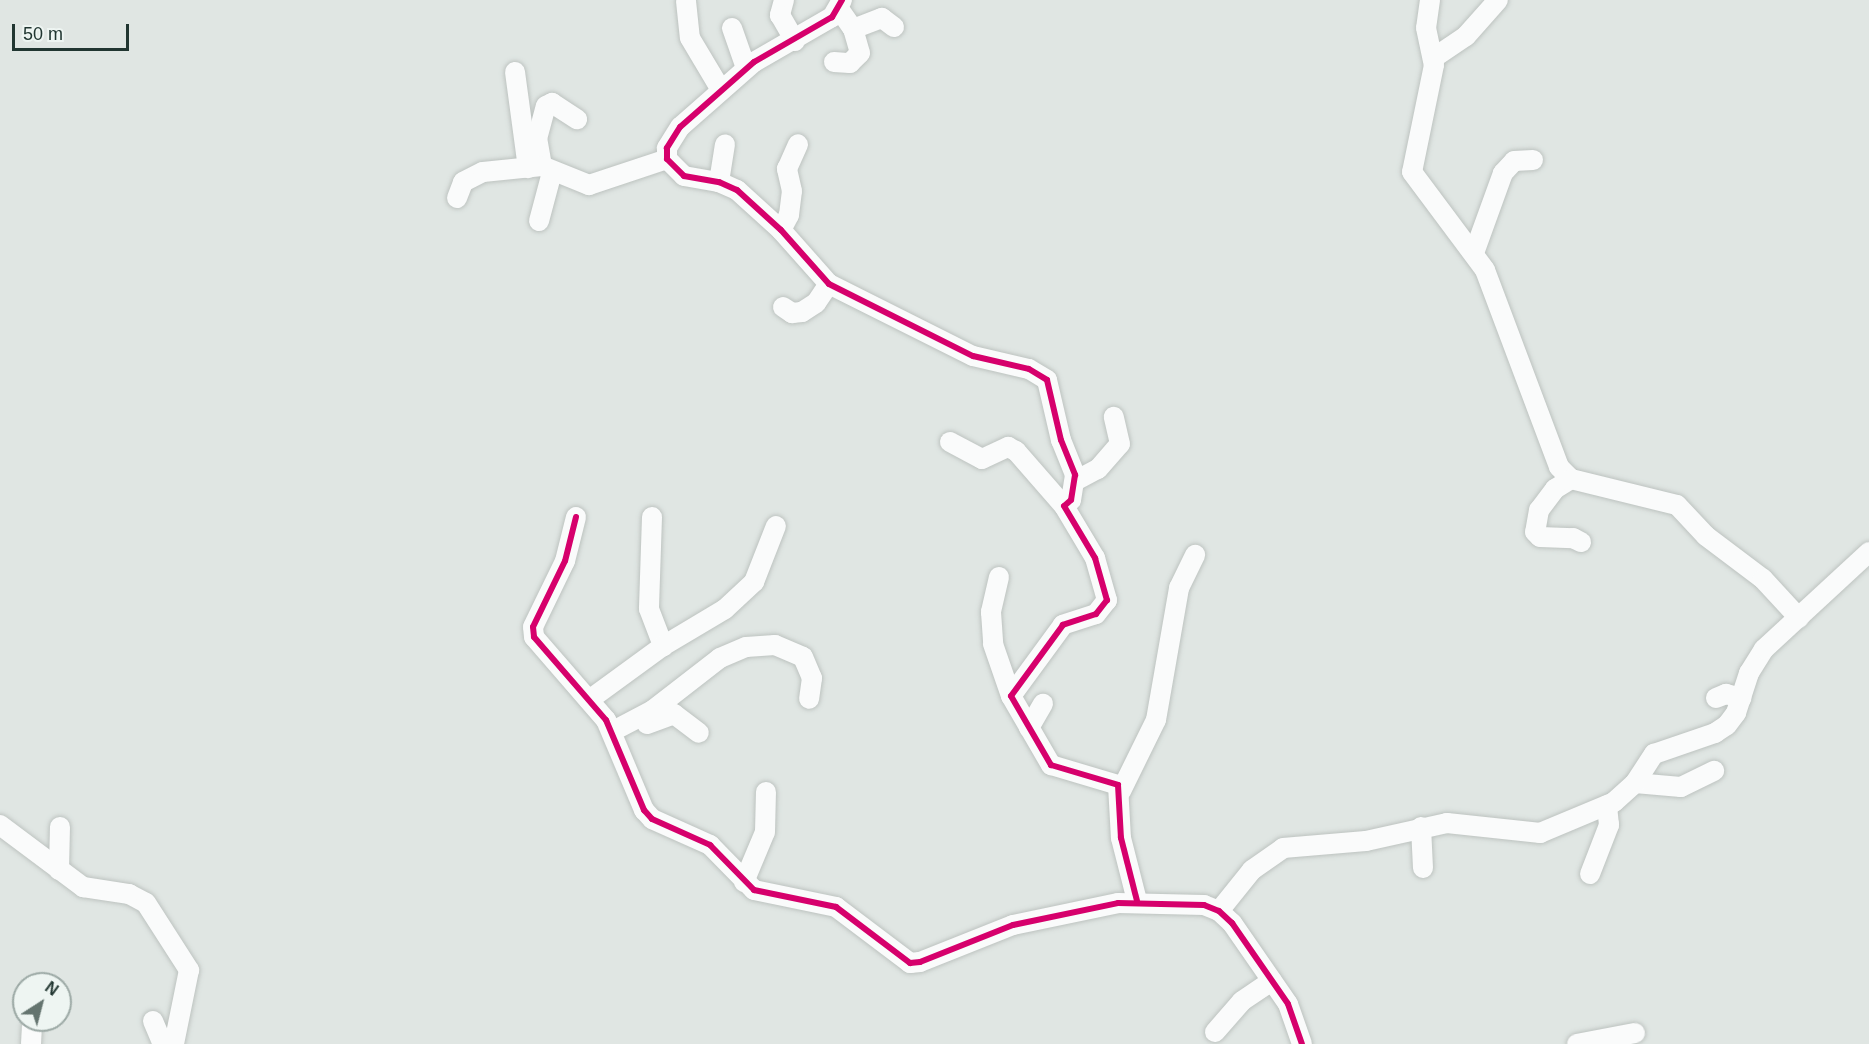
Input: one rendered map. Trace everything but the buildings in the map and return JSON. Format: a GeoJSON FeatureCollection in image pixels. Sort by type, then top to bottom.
{"type":"FeatureCollection","features":[{"type":"Feature","properties":{"kind":"street"},"geometry":{"type":"LineString","coordinates":[[784,0],[780,15],[795,41]]}},
{"type":"Feature","properties":{"kind":"street"},"geometry":{"type":"LineString","coordinates":[[1430,0],[1426,28],[1435,57],[1412,172],[1474,253],[1493,288],[1559,467],[1571,479],[1677,505],[1706,536],[1763,579],[1799,618]]}},
{"type":"Feature","properties":{"kind":"street"},"geometry":{"type":"LineString","coordinates":[[1435,57],[1466,36],[1498,0]]}},
{"type":"Feature","properties":{"kind":"street"},"geometry":{"type":"LineString","coordinates":[[686,1],[690,38],[721,90]]}},
{"type":"Feature","properties":{"kind":"street"},"geometry":{"type":"LineString","coordinates":[[667,159],[676,132],[721,90],[746,68],[795,41],[840,4],[853,29],[860,53],[850,63],[834,62]]}},
{"type":"Feature","properties":{"kind":"street"},"geometry":{"type":"LineString","coordinates":[[853,29],[882,18],[894,27]]}},
{"type":"Feature","properties":{"kind":"street"},"geometry":{"type":"LineString","coordinates":[[732,28],[746,68]]}},
{"type":"Feature","properties":{"kind":"street"},"geometry":{"type":"LineString","coordinates":[[515,72],[541,168]]}},
{"type":"Feature","properties":{"kind":"street"},"geometry":{"type":"LineString","coordinates":[[538,221],[541,168],[537,139],[546,106],[552,103],[577,119]]}},
{"type":"Feature","properties":{"kind":"street"},"geometry":{"type":"LineString","coordinates":[[719,182],[725,144]]}},
{"type":"Feature","properties":{"kind":"street"},"geometry":{"type":"LineString","coordinates":[[782,230],[789,215],[792,191],[787,169],[798,144]]}},
{"type":"Feature","properties":{"kind":"street"},"geometry":{"type":"LineString","coordinates":[[457,198],[470,176],[541,168],[589,185],[667,159]]}},
{"type":"Feature","properties":{"kind":"street"},"geometry":{"type":"LineString","coordinates":[[667,159],[684,176],[719,182],[737,190],[782,230],[829,284],[973,356],[1039,373],[1052,390],[1060,440],[1075,481],[1071,500],[1064,506]]}},
{"type":"Feature","properties":{"kind":"street"},"geometry":{"type":"LineString","coordinates":[[1474,253],[1503,173],[1514,161],[1533,160]]}},
{"type":"Feature","properties":{"kind":"street"},"geometry":{"type":"LineString","coordinates":[[783,307],[792,314],[809,309],[829,284]]}},
{"type":"Feature","properties":{"kind":"street"},"geometry":{"type":"LineString","coordinates":[[1075,481],[1098,469],[1120,444],[1114,417]]}},
{"type":"Feature","properties":{"kind":"street"},"geometry":{"type":"LineString","coordinates":[[950,442],[982,459],[1008,447],[1022,455],[1064,506],[1095,558],[1107,600],[1096,614],[1064,625],[1011,696]]}},
{"type":"Feature","properties":{"kind":"street"},"geometry":{"type":"LineString","coordinates":[[1571,479],[1555,489],[1539,510],[1535,532],[1540,537],[1573,538],[1581,542]]}},
{"type":"Feature","properties":{"kind":"street"},"geometry":{"type":"LineString","coordinates":[[652,517],[649,609],[663,646]]}},
{"type":"Feature","properties":{"kind":"street"},"geometry":{"type":"LineString","coordinates":[[576,518],[565,561],[533,627],[534,637],[589,700],[615,737],[630,779],[652,819],[710,845],[744,882],[766,895],[836,907],[910,963],[920,962],[1029,921],[1137,901],[1204,905],[1219,911],[1232,923],[1288,1004],[1302,1044]]}},
{"type":"Feature","properties":{"kind":"street"},"geometry":{"type":"LineString","coordinates":[[589,700],[663,646],[698,628],[754,582],[776,526]]}},
{"type":"Feature","properties":{"kind":"street"},"geometry":{"type":"LineString","coordinates":[[1219,911],[1252,870],[1283,848],[1366,841],[1447,823],[1540,833],[1607,805],[1635,783],[1654,753],[1715,733],[1727,725],[1741,698],[1755,660],[1869,552]]}},
{"type":"Feature","properties":{"kind":"street"},"geometry":{"type":"LineString","coordinates":[[1137,901],[1121,838],[1121,791],[1156,720],[1179,588],[1195,555]]}},
{"type":"Feature","properties":{"kind":"street"},"geometry":{"type":"LineString","coordinates":[[999,577],[991,612],[993,644],[1011,696],[1029,728],[1051,765],[1112,781],[1121,791]]}},
{"type":"Feature","properties":{"kind":"street"},"geometry":{"type":"LineString","coordinates":[[615,737],[720,658],[746,647],[775,645],[803,657],[812,678],[809,699]]}},
{"type":"Feature","properties":{"kind":"street"},"geometry":{"type":"LineString","coordinates":[[1716,698],[1726,694],[1741,698]]}},
{"type":"Feature","properties":{"kind":"street"},"geometry":{"type":"LineString","coordinates":[[1029,728],[1043,705]]}},
{"type":"Feature","properties":{"kind":"street"},"geometry":{"type":"LineString","coordinates":[[615,737],[674,714],[699,733]]}},
{"type":"Feature","properties":{"kind":"street"},"geometry":{"type":"LineString","coordinates":[[1635,783],[1681,787],[1714,771]]}},
{"type":"Feature","properties":{"kind":"street"},"geometry":{"type":"LineString","coordinates":[[744,882],[765,832],[766,792]]}},
{"type":"Feature","properties":{"kind":"street"},"geometry":{"type":"LineString","coordinates":[[1590,874],[1609,825],[1607,805]]}},
{"type":"Feature","properties":{"kind":"street"},"geometry":{"type":"LineString","coordinates":[[0,825],[59,870],[94,891],[138,897],[183,957],[189,983],[174,1044]]}},
{"type":"Feature","properties":{"kind":"street"},"geometry":{"type":"LineString","coordinates":[[59,870],[60,827]]}},
{"type":"Feature","properties":{"kind":"street"},"geometry":{"type":"LineString","coordinates":[[1421,827],[1423,868]]}},
{"type":"Feature","properties":{"kind":"street"},"geometry":{"type":"LineString","coordinates":[[1215,1032],[1242,1001],[1272,981]]}},
{"type":"Feature","properties":{"kind":"street"},"geometry":{"type":"LineString","coordinates":[[153,1021],[163,1044]]}},
{"type":"Feature","properties":{"kind":"street"},"geometry":{"type":"LineString","coordinates":[[1577,1044],[1635,1033]]}},
{"type":"Feature","properties":{"kind":"cycle path"},"geometry":{"type":"LineString","coordinates":[[842,0],[832,17],[754,62],[680,127],[667,148],[667,159],[684,176],[719,182],[737,190],[781,230],[829,284],[973,356],[1029,369],[1047,380],[1061,440],[1075,475],[1071,500],[1064,506],[1095,558],[1107,600],[1096,614],[1063,625],[1011,696],[1051,765],[1118,785],[1121,838],[1137,901]]}},
{"type":"Feature","properties":{"kind":"cycle path"},"geometry":{"type":"LineString","coordinates":[[576,517],[565,561],[533,627],[534,637],[606,720],[644,810],[652,819],[710,845],[754,890],[836,907],[910,963],[920,962],[1013,925],[1118,903],[1204,905],[1219,911],[1232,923],[1288,1004],[1302,1044]]}}]}
